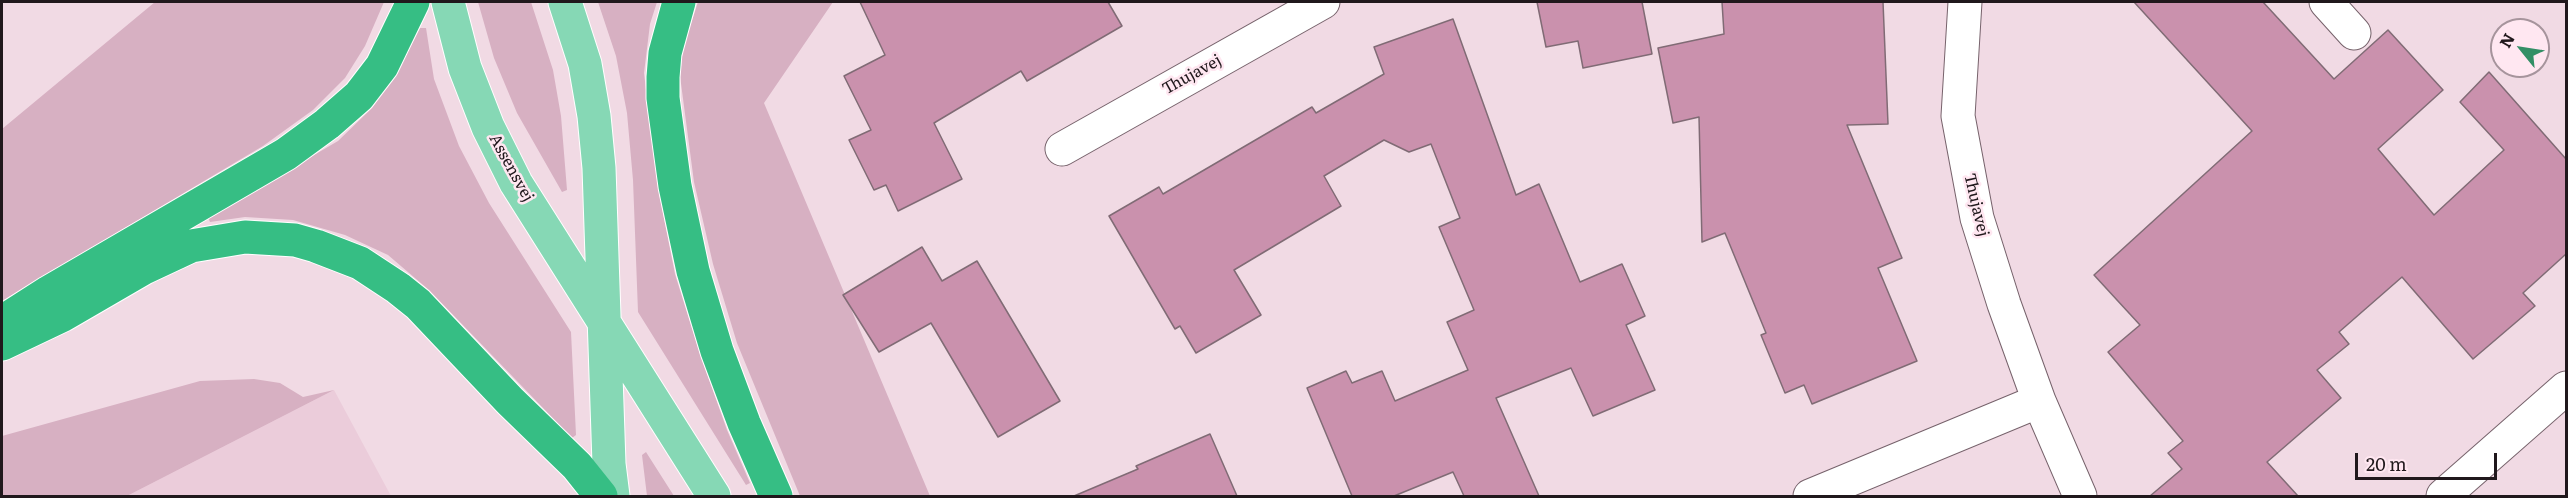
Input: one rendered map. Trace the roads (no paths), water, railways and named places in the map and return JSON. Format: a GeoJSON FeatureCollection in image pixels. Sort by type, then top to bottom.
{"type":"FeatureCollection","features":[{"type":"Feature","properties":{"kind":"highway"},"geometry":{"type":"LineString","coordinates":[[2,322],[49,292],[286,154],[327,124],[359,96],[382,66],[413,2]]}},
{"type":"Feature","properties":{"kind":"highway"},"geometry":{"type":"LineString","coordinates":[[679,2],[668,41],[663,77],[663,98],[675,186],[693,271],[717,351],[744,423],[776,496]]}},
{"type":"Feature","properties":{"kind":"highway"},"geometry":{"type":"LineString","coordinates":[[2,344],[63,315],[144,268],[191,246],[245,237],[295,240],[360,263],[418,304],[510,401],[577,466],[600,496]]}},
{"type":"Feature","properties":{"kind":"main road","name":"Assensvej"},"geometry":{"type":"LineString","coordinates":[[448,2],[465,68],[488,127],[516,183],[714,496]]}},
{"type":"Feature","properties":{"kind":"main road"},"geometry":{"type":"LineString","coordinates":[[565,2],[585,64],[594,116],[599,168],[609,464],[613,496]]}},
{"type":"Feature","properties":{"kind":"street","name":"Thujavej"},"geometry":{"type":"LineString","coordinates":[[1062,149],[1323,2]]}},
{"type":"Feature","properties":{"kind":"street","name":"Thujavej"},"geometry":{"type":"LineString","coordinates":[[1965,2],[1958,116],[1977,218],[2004,304],[2039,401],[2080,496]]}},
{"type":"Feature","properties":{"kind":"street"},"geometry":{"type":"LineString","coordinates":[[2326,2],[2354,33]]}},
{"type":"Feature","properties":{"kind":"street"},"geometry":{"type":"LineString","coordinates":[[2443,496],[2566,388]]}},
{"type":"Feature","properties":{"kind":"street"},"geometry":{"type":"LineString","coordinates":[[1810,496],[2039,401]]}}]}
